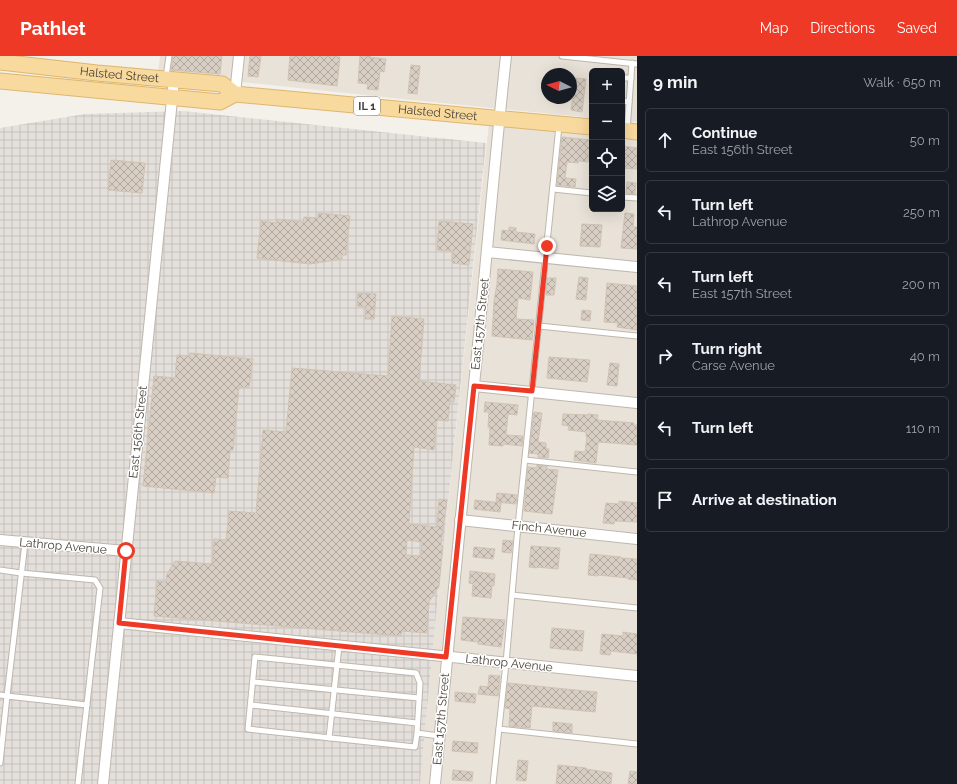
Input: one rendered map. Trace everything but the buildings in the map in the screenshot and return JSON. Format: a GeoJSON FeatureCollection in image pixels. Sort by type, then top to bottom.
{"type":"FeatureCollection","features":[{"type":"Feature","properties":{"kind":"main road","name":"Halsted Street"},"geometry":{"type":"LineString","coordinates":[[0,62],[222,84],[235,94],[589,127]]}},
{"type":"Feature","properties":{"kind":"main road","name":"Halsted Street"},"geometry":{"type":"LineString","coordinates":[[0,81],[220,102],[235,94]]}},
{"type":"Feature","properties":{"kind":"street"},"geometry":{"type":"LineString","coordinates":[[235,94],[239,56]]}},
{"type":"Feature","properties":{"kind":"street","name":"East 157th Street"},"geometry":{"type":"LineString","coordinates":[[435,784],[446,657],[506,56]]}},
{"type":"Feature","properties":{"kind":"street","name":"East 156th Street"},"geometry":{"type":"LineString","coordinates":[[103,784],[172,98],[170,79]]}},
{"type":"Feature","properties":{"kind":"street"},"geometry":{"type":"LineString","coordinates":[[487,252],[637,267]]}},
{"type":"Feature","properties":{"kind":"street"},"geometry":{"type":"LineString","coordinates":[[474,386],[637,403]]}},
{"type":"Feature","properties":{"kind":"street","name":"Finch Avenue"},"geometry":{"type":"LineString","coordinates":[[460,520],[637,539]]}},
{"type":"Feature","properties":{"kind":"street","name":"Lathrop Avenue"},"geometry":{"type":"LineString","coordinates":[[0,540],[126,551]]}},
{"type":"Feature","properties":{"kind":"street","name":"Lathrop Avenue"},"geometry":{"type":"LineString","coordinates":[[119,623],[637,676]]}},
{"type":"Feature","properties":{"kind":"lane"},"geometry":{"type":"LineString","coordinates":[[169,56],[170,79]]}},
{"type":"Feature","properties":{"kind":"lane"},"geometry":{"type":"LineString","coordinates":[[562,56],[635,63],[631,78],[629,131]]}},
{"type":"Feature","properties":{"kind":"lane"},"geometry":{"type":"LineString","coordinates":[[625,78],[631,78]]}},
{"type":"Feature","properties":{"kind":"lane"},"geometry":{"type":"LineString","coordinates":[[625,101],[629,102]]}},
{"type":"Feature","properties":{"kind":"lane"},"geometry":{"type":"LineString","coordinates":[[493,784],[538,326],[560,124]]}},
{"type":"Feature","properties":{"kind":"lane"},"geometry":{"type":"LineString","coordinates":[[553,189],[589,193]]}},
{"type":"Feature","properties":{"kind":"lane"},"geometry":{"type":"LineString","coordinates":[[625,197],[637,198]]}},
{"type":"Feature","properties":{"kind":"lane"},"geometry":{"type":"LineString","coordinates":[[538,326],[637,336]]}},
{"type":"Feature","properties":{"kind":"lane"},"geometry":{"type":"LineString","coordinates":[[525,460],[637,472]]}},
{"type":"Feature","properties":{"kind":"lane"},"geometry":{"type":"LineString","coordinates":[[0,763],[25,542]]}},
{"type":"Feature","properties":{"kind":"lane"},"geometry":{"type":"LineString","coordinates":[[0,570],[95,580],[100,588],[78,784]]}},
{"type":"Feature","properties":{"kind":"lane"},"geometry":{"type":"LineString","coordinates":[[512,595],[637,608]]}},
{"type":"Feature","properties":{"kind":"lane"},"geometry":{"type":"LineString","coordinates":[[329,738],[339,646]]}},
{"type":"Feature","properties":{"kind":"lane"},"geometry":{"type":"LineString","coordinates":[[255,656],[416,673],[420,683],[415,747],[248,730],[253,682],[255,656]]}},
{"type":"Feature","properties":{"kind":"lane"},"geometry":{"type":"LineString","coordinates":[[253,682],[419,698]]}},
{"type":"Feature","properties":{"kind":"lane"},"geometry":{"type":"LineString","coordinates":[[0,695],[87,705]]}},
{"type":"Feature","properties":{"kind":"lane"},"geometry":{"type":"LineString","coordinates":[[251,705],[417,723]]}},
{"type":"Feature","properties":{"kind":"lane"},"geometry":{"type":"LineString","coordinates":[[499,729],[637,744]]}},
{"type":"Feature","properties":{"kind":"lane"},"geometry":{"type":"LineString","coordinates":[[416,733],[439,736]]}},
{"type":"Feature","properties":{"kind":"shaded area"},"geometry":{"type":"Polygon","coordinates":[[[160,56],[637,56],[637,122],[625,120],[625,68],[589,68],[589,118],[158,73],[160,56]]]}},
{"type":"Feature","properties":{"kind":"shaded area"},"geometry":{"type":"Polygon","coordinates":[[[183,111],[486,143],[433,645],[420,784],[0,784],[0,128],[85,114],[183,111]]]}},
{"type":"Feature","properties":{"kind":"shaded area"},"geometry":{"type":"Polygon","coordinates":[[[489,123],[589,135],[589,212],[625,212],[625,138],[637,140],[637,784],[420,784],[433,645],[489,123]]]}},
{"type":"Feature","properties":{"kind":"route"},"geometry":{"type":"LineString","coordinates":[[126,551],[119,623],[446,657],[474,386],[532,391],[547,246]]}}]}
